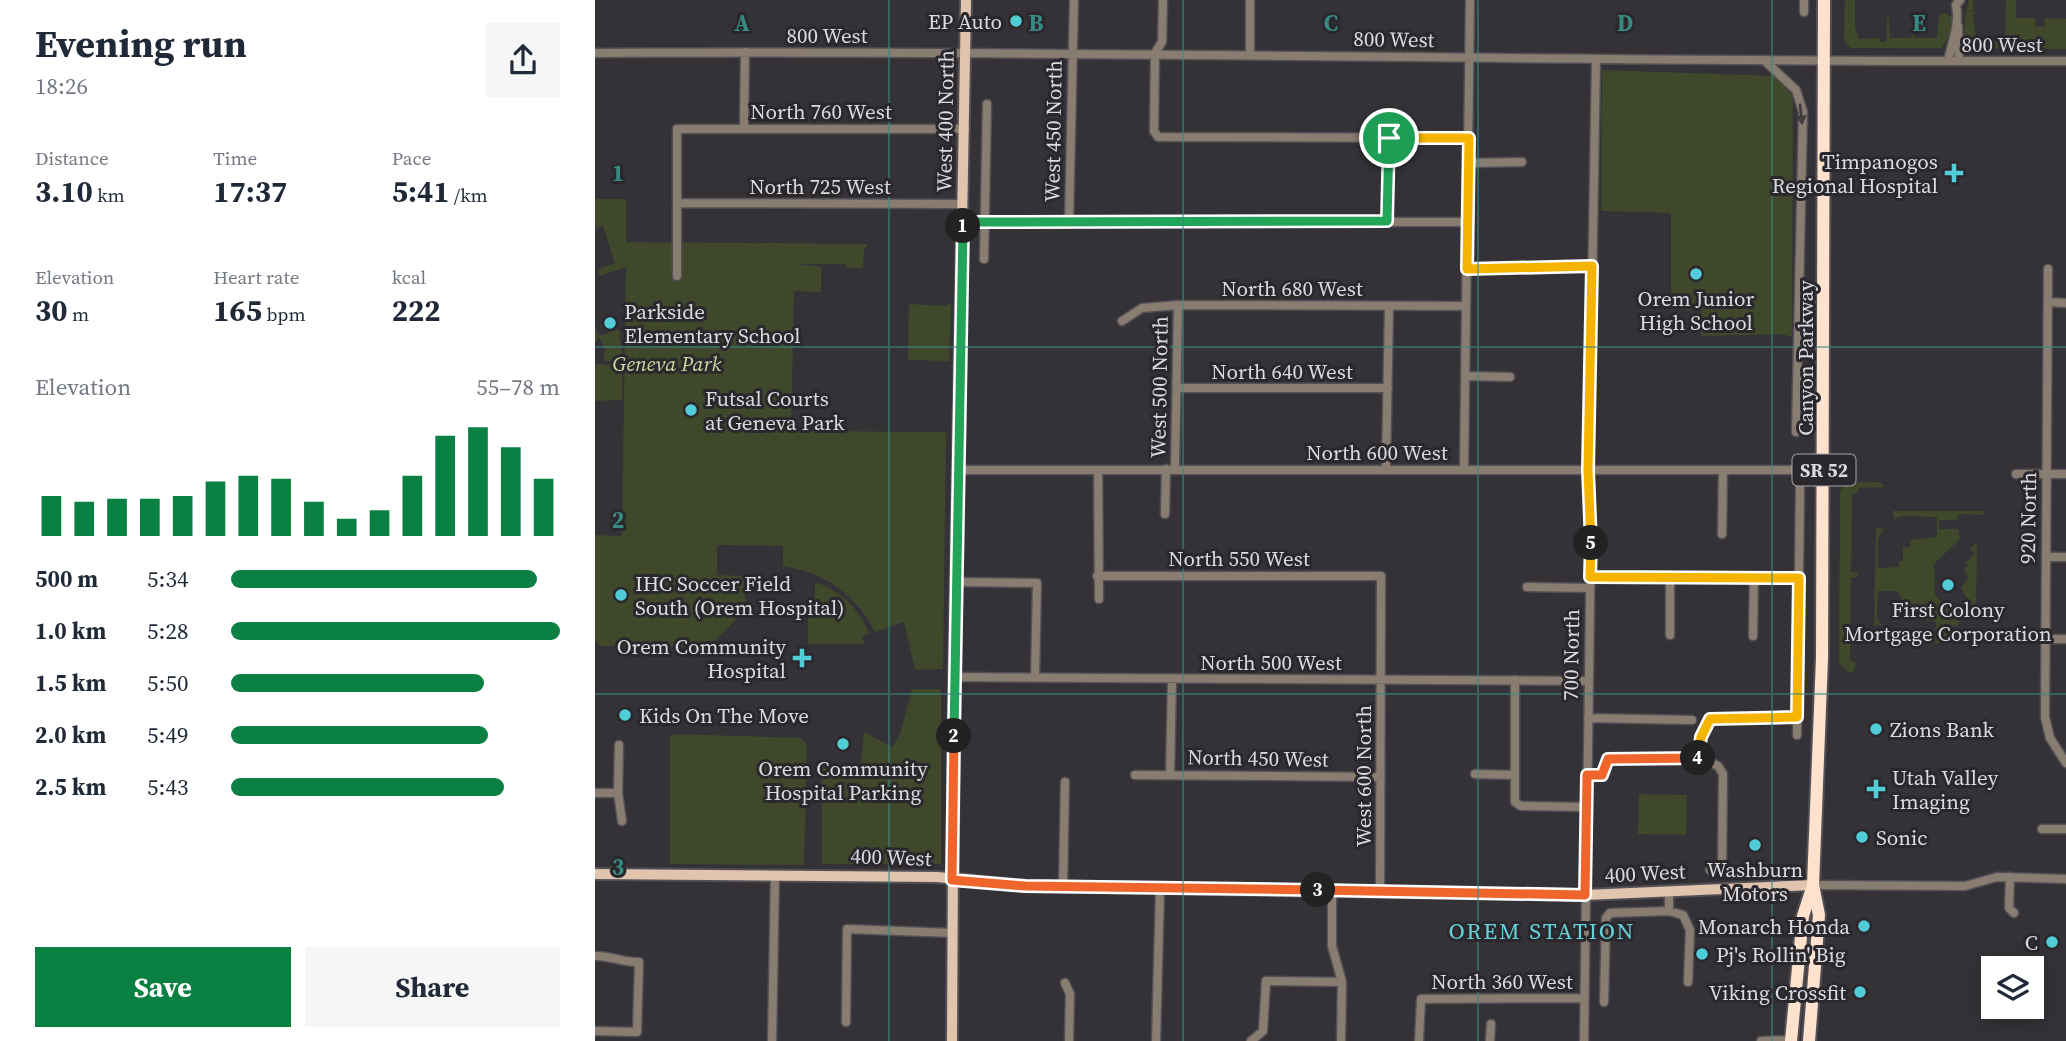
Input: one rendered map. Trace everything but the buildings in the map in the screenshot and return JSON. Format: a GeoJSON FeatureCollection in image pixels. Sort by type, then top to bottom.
{"type":"FeatureCollection","features":[{"type":"Feature","properties":{"kind":"highway","name":"Canyon Parkway"},"geometry":{"type":"LineString","coordinates":[[1809,1041],[1819,915],[1813,885],[1822,708],[1824,0]]}},
{"type":"Feature","properties":{"kind":"highway","name":"Canyon Parkway"},"geometry":{"type":"LineString","coordinates":[[1791,1040],[1803,916],[1813,885]]}},
{"type":"Feature","properties":{"kind":"main road","name":"West 400 North"},"geometry":{"type":"LineString","coordinates":[[952,1041],[954,677],[966,0]]}},
{"type":"Feature","properties":{"kind":"main road","name":"400 West"},"geometry":{"type":"LineString","coordinates":[[595,874],[937,877],[1063,887],[1585,895],[1813,885]]}},
{"type":"Feature","properties":{"kind":"street","name":"West 450 North"},"geometry":{"type":"LineString","coordinates":[[1069,221],[1074,0]]}},
{"type":"Feature","properties":{"kind":"street"},"geometry":{"type":"LineString","coordinates":[[1163,0],[1162,42],[1155,53],[1154,131],[1158,137],[1469,138]]}},
{"type":"Feature","properties":{"kind":"street"},"geometry":{"type":"LineString","coordinates":[[1250,0],[1250,54]]}},
{"type":"Feature","properties":{"kind":"street"},"geometry":{"type":"LineString","coordinates":[[1464,469],[1470,0]]}},
{"type":"Feature","properties":{"kind":"street"},"geometry":{"type":"LineString","coordinates":[[1804,0],[1804,12]]}},
{"type":"Feature","properties":{"kind":"street"},"geometry":{"type":"LineString","coordinates":[[1959,61],[1956,5],[1960,0]]}},
{"type":"Feature","properties":{"kind":"street"},"geometry":{"type":"LineString","coordinates":[[1948,61],[1958,26]]}},
{"type":"Feature","properties":{"kind":"street","name":"800 West"},"geometry":{"type":"LineString","coordinates":[[595,53],[965,51],[1596,60],[2066,61]]}},
{"type":"Feature","properties":{"kind":"street"},"geometry":{"type":"LineString","coordinates":[[744,129],[745,52]]}},
{"type":"Feature","properties":{"kind":"street","name":"700 North"},"geometry":{"type":"LineString","coordinates":[[1584,1041],[1590,588],[1588,470],[1596,60]]}},
{"type":"Feature","properties":{"kind":"street"},"geometry":{"type":"LineString","coordinates":[[1765,61],[1795,88],[1803,112],[1796,432]]}},
{"type":"Feature","properties":{"kind":"street"},"geometry":{"type":"LineString","coordinates":[[984,259],[987,104]]}},
{"type":"Feature","properties":{"kind":"street","name":"North 760 West"},"geometry":{"type":"LineString","coordinates":[[677,203],[677,129],[964,129]]}},
{"type":"Feature","properties":{"kind":"street"},"geometry":{"type":"LineString","coordinates":[[1387,221],[1389,138]]}},
{"type":"Feature","properties":{"kind":"street"},"geometry":{"type":"LineString","coordinates":[[1469,163],[1522,162]]}},
{"type":"Feature","properties":{"kind":"street"},"geometry":{"type":"LineString","coordinates":[[677,203],[677,276]]}},
{"type":"Feature","properties":{"kind":"street","name":"North 725 West"},"geometry":{"type":"LineString","coordinates":[[677,203],[963,204]]}},
{"type":"Feature","properties":{"kind":"street"},"geometry":{"type":"LineString","coordinates":[[963,222],[1468,222]]}},
{"type":"Feature","properties":{"kind":"street"},"geometry":{"type":"LineString","coordinates":[[1467,269],[1592,266]]}},
{"type":"Feature","properties":{"kind":"street","name":"920 North"},"geometry":{"type":"LineString","coordinates":[[2048,269],[2046,727],[2066,763]]}},
{"type":"Feature","properties":{"kind":"street"},"geometry":{"type":"LineString","coordinates":[[2048,302],[2066,303]]}},
{"type":"Feature","properties":{"kind":"street","name":"North 680 West"},"geometry":{"type":"LineString","coordinates":[[1122,321],[1142,308],[1178,305],[1466,306]]}},
{"type":"Feature","properties":{"kind":"street","name":"West 500 North"},"geometry":{"type":"LineString","coordinates":[[1165,513],[1177,388],[1178,305]]}},
{"type":"Feature","properties":{"kind":"street"},"geometry":{"type":"LineString","coordinates":[[1386,469],[1389,306]]}},
{"type":"Feature","properties":{"kind":"street"},"geometry":{"type":"LineString","coordinates":[[1465,376],[1510,377]]}},
{"type":"Feature","properties":{"kind":"street","name":"North 640 West"},"geometry":{"type":"LineString","coordinates":[[1177,388],[1388,388]]}},
{"type":"Feature","properties":{"kind":"street","name":"North 600 West"},"geometry":{"type":"LineString","coordinates":[[959,470],[1823,470]]}},
{"type":"Feature","properties":{"kind":"street"},"geometry":{"type":"LineString","coordinates":[[1098,470],[1099,599]]}},
{"type":"Feature","properties":{"kind":"street"},"geometry":{"type":"LineString","coordinates":[[1722,534],[1723,470]]}},
{"type":"Feature","properties":{"kind":"street"},"geometry":{"type":"LineString","coordinates":[[2015,474],[2066,474]]}},
{"type":"Feature","properties":{"kind":"street"},"geometry":{"type":"LineString","coordinates":[[1797,735],[1800,488]]}},
{"type":"Feature","properties":{"kind":"street"},"geometry":{"type":"LineString","coordinates":[[2046,557],[2066,557]]}},
{"type":"Feature","properties":{"kind":"street","name":"North 550 West"},"geometry":{"type":"LineString","coordinates":[[1097,576],[1381,576]]}},
{"type":"Feature","properties":{"kind":"street","name":"West 600 North"},"geometry":{"type":"LineString","coordinates":[[1380,891],[1381,576]]}},
{"type":"Feature","properties":{"kind":"street"},"geometry":{"type":"LineString","coordinates":[[1590,577],[1799,578]]}},
{"type":"Feature","properties":{"kind":"street"},"geometry":{"type":"LineString","coordinates":[[1753,636],[1754,577]]}},
{"type":"Feature","properties":{"kind":"street"},"geometry":{"type":"LineString","coordinates":[[1670,578],[1670,635]]}},
{"type":"Feature","properties":{"kind":"street"},"geometry":{"type":"LineString","coordinates":[[957,582],[1037,583],[1035,678]]}},
{"type":"Feature","properties":{"kind":"street"},"geometry":{"type":"LineString","coordinates":[[1527,587],[1590,588]]}},
{"type":"Feature","properties":{"kind":"street"},"geometry":{"type":"LineString","coordinates":[[2045,639],[2066,639]]}},
{"type":"Feature","properties":{"kind":"street","name":"North 500 West"},"geometry":{"type":"LineString","coordinates":[[954,677],[1588,681]]}},
{"type":"Feature","properties":{"kind":"street"},"geometry":{"type":"LineString","coordinates":[[1170,775],[1172,679]]}},
{"type":"Feature","properties":{"kind":"street"},"geometry":{"type":"LineString","coordinates":[[1515,680],[1514,798],[1517,804],[1586,807]]}},
{"type":"Feature","properties":{"kind":"street"},"geometry":{"type":"LineString","coordinates":[[1698,760],[1701,737],[1710,719],[1797,717]]}},
{"type":"Feature","properties":{"kind":"street"},"geometry":{"type":"LineString","coordinates":[[1588,718],[1692,720]]}},
{"type":"Feature","properties":{"kind":"street"},"geometry":{"type":"LineString","coordinates":[[619,744],[618,793],[622,821]]}},
{"type":"Feature","properties":{"kind":"street"},"geometry":{"type":"LineString","coordinates":[[1587,775],[1602,775],[1608,759],[1712,761],[1723,774],[1722,867],[1719,870],[1710,870]]}},
{"type":"Feature","properties":{"kind":"street"},"geometry":{"type":"LineString","coordinates":[[1475,774],[1514,775]]}},
{"type":"Feature","properties":{"kind":"street","name":"North 450 West"},"geometry":{"type":"LineString","coordinates":[[1135,775],[1380,778]]}},
{"type":"Feature","properties":{"kind":"street"},"geometry":{"type":"LineString","coordinates":[[1063,887],[1065,782]]}},
{"type":"Feature","properties":{"kind":"street"},"geometry":{"type":"LineString","coordinates":[[595,793],[618,793]]}},
{"type":"Feature","properties":{"kind":"street"},"geometry":{"type":"LineString","coordinates":[[2042,829],[2066,829]]}},
{"type":"Feature","properties":{"kind":"street"},"geometry":{"type":"LineString","coordinates":[[772,1041],[775,875]]}},
{"type":"Feature","properties":{"kind":"street"},"geometry":{"type":"LineString","coordinates":[[2010,877],[2009,908],[2014,913]]}},
{"type":"Feature","properties":{"kind":"street","name":"400 West"},"geometry":{"type":"LineString","coordinates":[[1813,885],[1965,886],[2010,877],[2066,878]]}},
{"type":"Feature","properties":{"kind":"street"},"geometry":{"type":"LineString","coordinates":[[1156,1041],[1160,889]]}},
{"type":"Feature","properties":{"kind":"street"},"geometry":{"type":"LineString","coordinates":[[1332,891],[1332,946],[1342,982],[1341,1041]]}},
{"type":"Feature","properties":{"kind":"street"},"geometry":{"type":"LineString","coordinates":[[1669,892],[1669,911]]}},
{"type":"Feature","properties":{"kind":"street"},"geometry":{"type":"LineString","coordinates":[[1604,1002],[1608,915],[1616,912],[1669,911],[1683,915],[1690,925],[1688,982]]}},
{"type":"Feature","properties":{"kind":"street"},"geometry":{"type":"LineString","coordinates":[[846,1022],[847,929],[953,933]]}},
{"type":"Feature","properties":{"kind":"street"},"geometry":{"type":"LineString","coordinates":[[595,956],[615,956],[629,963],[639,962],[637,1032],[595,1031]]}},
{"type":"Feature","properties":{"kind":"street"},"geometry":{"type":"LineString","coordinates":[[1251,1041],[1263,1031],[1266,981],[1342,982]]}},
{"type":"Feature","properties":{"kind":"street"},"geometry":{"type":"LineString","coordinates":[[1065,984],[1070,994],[1069,1041]]}},
{"type":"Feature","properties":{"kind":"street","name":"North 360 West"},"geometry":{"type":"LineString","coordinates":[[1419,1041],[1420,999],[1584,998]]}},
{"type":"Feature","properties":{"kind":"street"},"geometry":{"type":"LineString","coordinates":[[1490,1024],[1490,1041]]}},
{"type":"Feature","properties":{"kind":"street"},"geometry":{"type":"LineString","coordinates":[[1761,1041],[1791,1040]]}},
{"type":"Feature","properties":{"kind":"green space"},"geometry":{"type":"Polygon","coordinates":[[[1845,0],[1855,0],[1855,27],[1859,39],[1880,38],[1880,42],[1886,42],[1888,8],[1890,38],[1912,38],[1912,34],[1916,38],[1937,38],[1939,16],[1943,13],[1953,17],[1954,26],[1942,48],[1851,48],[1844,41],[1845,0]]]}},
{"type":"Feature","properties":{"kind":"green space"},"geometry":{"type":"Polygon","coordinates":[[[1969,0],[1973,0],[1973,12],[1977,12],[1973,15],[1976,39],[2005,40],[2006,0],[2016,0],[2016,18],[2035,18],[2035,27],[2045,27],[2045,18],[2066,19],[2066,49],[1968,48],[1964,44],[1969,0]]]}},
{"type":"Feature","properties":{"kind":"green space"},"geometry":{"type":"Polygon","coordinates":[[[1602,70],[1775,76],[1793,96],[1792,337],[1782,334],[1701,336],[1701,310],[1671,309],[1671,213],[1601,211],[1602,70]]]}},
{"type":"Feature","properties":{"kind":"green space","name":"Geneva Park"},"geometry":{"type":"Polygon","coordinates":[[[595,199],[626,199],[626,242],[868,244],[864,250],[863,268],[846,268],[846,264],[798,264],[821,267],[821,292],[794,291],[791,431],[946,432],[943,669],[915,670],[904,622],[875,632],[858,607],[838,587],[813,574],[783,566],[783,546],[717,545],[717,575],[746,576],[745,610],[709,647],[601,646],[595,642],[595,535],[622,536],[626,267],[600,276],[597,270],[615,263],[603,226],[595,229],[595,199]]]}},
{"type":"Feature","properties":{"kind":"green space"},"geometry":{"type":"Polygon","coordinates":[[[948,303],[951,304],[949,361],[908,360],[909,304],[947,306],[948,303]]]}},
{"type":"Feature","properties":{"kind":"green space"},"geometry":{"type":"Polygon","coordinates":[[[595,325],[599,336],[619,329],[623,361],[603,361],[605,349],[599,337],[595,343],[595,325]]]}},
{"type":"Feature","properties":{"kind":"green space"},"geometry":{"type":"Polygon","coordinates":[[[595,364],[622,365],[622,400],[595,401],[595,364]]]}},
{"type":"Feature","properties":{"kind":"green space"},"geometry":{"type":"Polygon","coordinates":[[[1846,482],[1880,482],[1885,487],[1858,488],[1858,493],[1852,494],[1851,572],[1858,573],[1857,577],[1851,578],[1850,660],[1856,663],[1853,672],[1848,672],[1839,663],[1840,491],[1846,482]]]}},
{"type":"Feature","properties":{"kind":"green space"},"geometry":{"type":"Polygon","coordinates":[[[1893,511],[1984,511],[1984,515],[1958,514],[1957,520],[1939,520],[1939,529],[1958,529],[1960,539],[1934,564],[1935,595],[1959,621],[1958,626],[1939,626],[1939,633],[1958,633],[1958,640],[1980,643],[1935,643],[1936,622],[1910,617],[1910,609],[1902,609],[1902,598],[1899,597],[1898,591],[1878,591],[1877,619],[1882,625],[1874,625],[1876,528],[1884,529],[1878,539],[1878,568],[1899,567],[1899,562],[1903,561],[1903,547],[1910,547],[1910,540],[1937,537],[1937,517],[1901,516],[1894,519],[1893,511]]]}},
{"type":"Feature","properties":{"kind":"green space"},"geometry":{"type":"Polygon","coordinates":[[[1977,541],[1976,614],[1961,588],[1968,578],[1964,570],[1968,566],[1965,563],[1975,554],[1970,549],[1977,541]]]}},
{"type":"Feature","properties":{"kind":"green space"},"geometry":{"type":"Polygon","coordinates":[[[815,582],[833,590],[854,608],[869,633],[862,637],[865,644],[808,644],[808,598],[815,598],[815,582]]]}},
{"type":"Feature","properties":{"kind":"green space"},"geometry":{"type":"Polygon","coordinates":[[[912,689],[941,689],[941,864],[822,864],[822,765],[861,765],[864,732],[892,747],[900,735],[912,689]]]}},
{"type":"Feature","properties":{"kind":"green space"},"geometry":{"type":"Polygon","coordinates":[[[674,734],[801,738],[807,744],[804,865],[670,864],[670,737],[674,734]]]}},
{"type":"Feature","properties":{"kind":"green space"},"geometry":{"type":"Polygon","coordinates":[[[1639,794],[1687,795],[1686,835],[1638,834],[1639,794]]]}},
{"type":"Feature","properties":{"kind":"place","name":"EP Auto"},"geometry":{"type":"Point","coordinates":[1016,21]}},
{"type":"Feature","properties":{"kind":"place","name":"Timpanogos Regional Hospital"},"geometry":{"type":"Point","coordinates":[1954,173]}},
{"type":"Feature","properties":{"kind":"place","name":"Orem Junior High School"},"geometry":{"type":"Point","coordinates":[1696,274]}},
{"type":"Feature","properties":{"kind":"place","name":"Parkside Elementary School"},"geometry":{"type":"Point","coordinates":[610,323]}},
{"type":"Feature","properties":{"kind":"place","name":"Futsal Courts at Geneva Park"},"geometry":{"type":"Point","coordinates":[691,410]}},
{"type":"Feature","properties":{"kind":"place","name":"First Colony Mortgage Corporation"},"geometry":{"type":"Point","coordinates":[1948,585]}},
{"type":"Feature","properties":{"kind":"place","name":"IHC Soccer Field South (Orem Hospital)"},"geometry":{"type":"Point","coordinates":[621,595]}},
{"type":"Feature","properties":{"kind":"place","name":"Orem Community Hospital"},"geometry":{"type":"Point","coordinates":[802,658]}},
{"type":"Feature","properties":{"kind":"place","name":"Kids On The Move"},"geometry":{"type":"Point","coordinates":[625,715]}},
{"type":"Feature","properties":{"kind":"place","name":"Zions Bank"},"geometry":{"type":"Point","coordinates":[1876,729]}},
{"type":"Feature","properties":{"kind":"place","name":"Orem Community Hospital Parking"},"geometry":{"type":"Point","coordinates":[843,744]}},
{"type":"Feature","properties":{"kind":"place","name":"Utah Valley Imaging"},"geometry":{"type":"Point","coordinates":[1876,789]}},
{"type":"Feature","properties":{"kind":"place","name":"Sonic"},"geometry":{"type":"Point","coordinates":[1862,837]}},
{"type":"Feature","properties":{"kind":"place","name":"Washburn Motors"},"geometry":{"type":"Point","coordinates":[1755,845]}},
{"type":"Feature","properties":{"kind":"place","name":"Monarch Honda"},"geometry":{"type":"Point","coordinates":[1864,926]}},
{"type":"Feature","properties":{"kind":"place","name":"C"},"geometry":{"type":"Point","coordinates":[2052,942]}},
{"type":"Feature","properties":{"kind":"place","name":"Pj's Rollin' Big"},"geometry":{"type":"Point","coordinates":[1702,954]}},
{"type":"Feature","properties":{"kind":"place","name":"Viking Crossfit"},"geometry":{"type":"Point","coordinates":[1860,992]}},
{"type":"Feature","properties":{"kind":"district","name":"OREM STATION"},"geometry":{"type":"Point","coordinates":[1542,931]}},
{"type":"Feature","properties":{"kind":"route"},"geometry":{"type":"LineString","coordinates":[[1389,138],[1469,138],[1467,269],[1592,266],[1588,470],[1590,577],[1799,578],[1797,717],[1710,719],[1699,743],[1698,760],[1608,759],[1602,775],[1587,775],[1585,895],[1025,886],[952,880],[963,222],[1387,221],[1389,138]]}}]}
